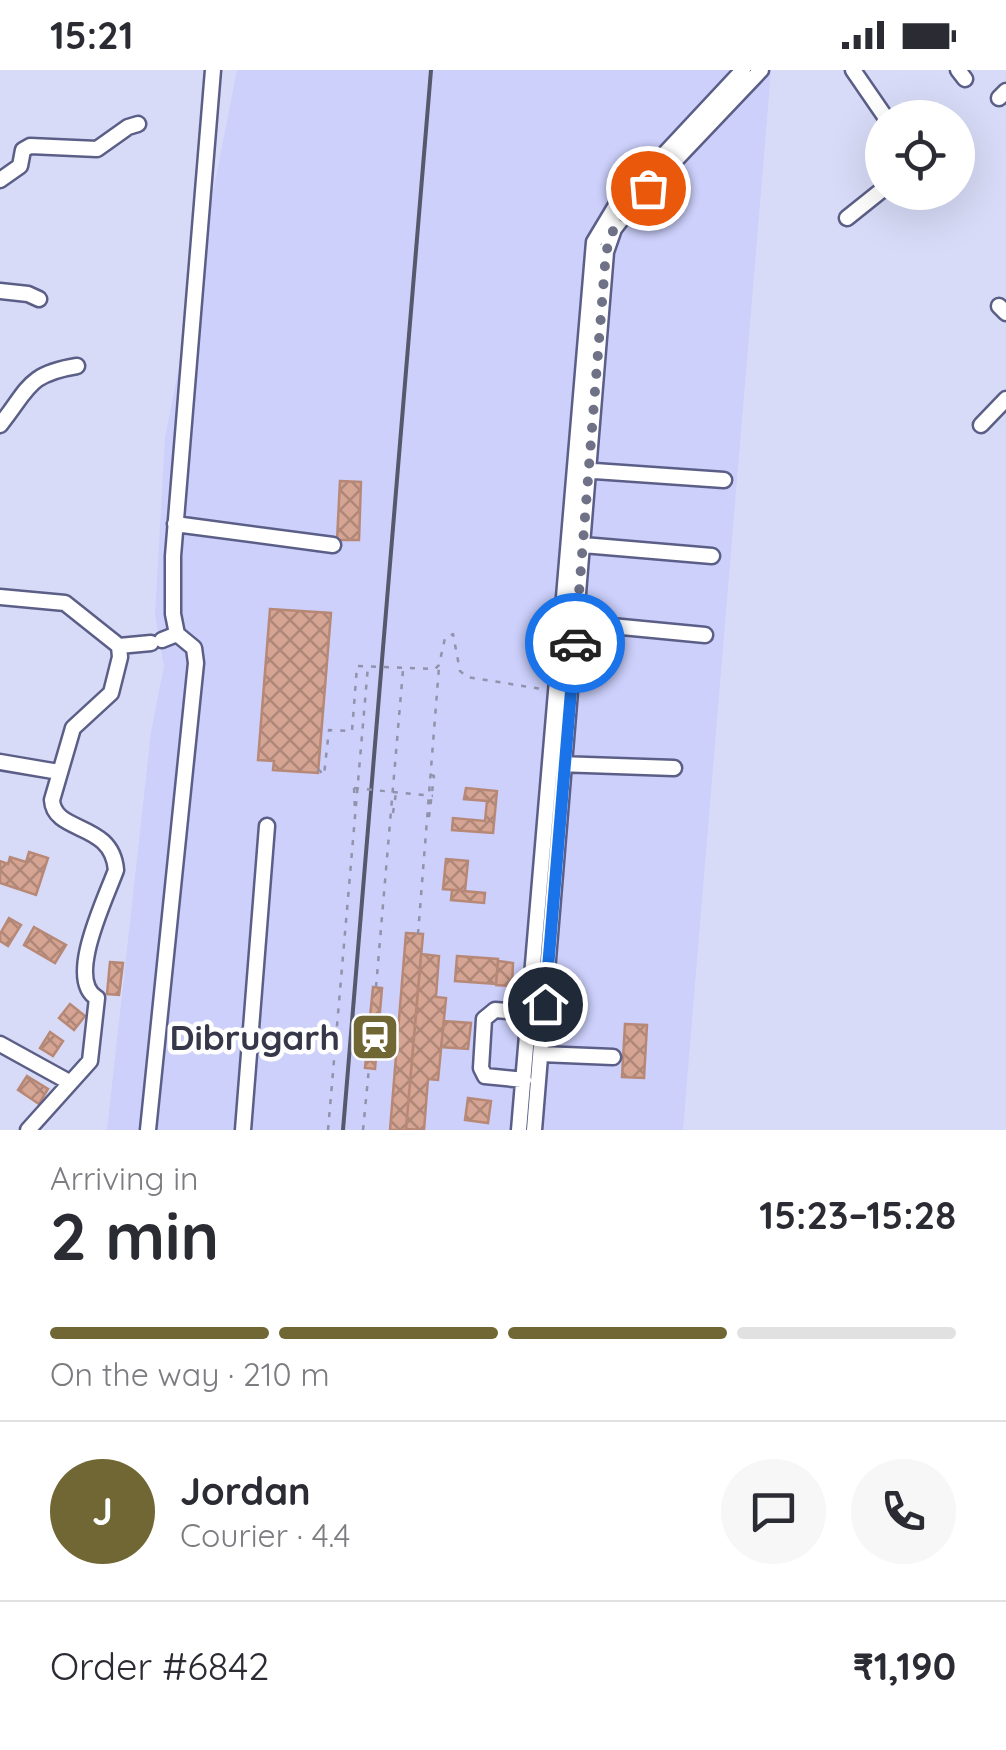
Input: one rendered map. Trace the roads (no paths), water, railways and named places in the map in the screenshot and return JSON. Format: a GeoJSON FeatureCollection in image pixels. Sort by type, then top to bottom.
{"type":"FeatureCollection","features":[{"type":"Feature","properties":{"kind":"street"},"geometry":{"type":"LineString","coordinates":[[148,1130],[196,663],[194,648],[177,634],[173,614],[176,524],[212,70]]}},
{"type":"Feature","properties":{"kind":"street"},"geometry":{"type":"LineString","coordinates":[[534,1130],[590,272],[597,232],[615,207],[743,70]]}},
{"type":"Feature","properties":{"kind":"street"},"geometry":{"type":"LineString","coordinates":[[519,1130],[559,764],[558,692],[583,545],[580,470],[604,267],[614,228],[760,70]]}},
{"type":"Feature","properties":{"kind":"street"},"geometry":{"type":"LineString","coordinates":[[853,70],[874,100]]}},
{"type":"Feature","properties":{"kind":"street"},"geometry":{"type":"LineString","coordinates":[[0,180],[20,166],[23,150],[30,146],[96,148],[128,126],[138,124]]}},
{"type":"Feature","properties":{"kind":"street"},"geometry":{"type":"LineString","coordinates":[[847,218],[865,204]]}},
{"type":"Feature","properties":{"kind":"street"},"geometry":{"type":"LineString","coordinates":[[0,291],[39,299]]}},
{"type":"Feature","properties":{"kind":"street"},"geometry":{"type":"LineString","coordinates":[[0,426],[34,380],[50,370],[77,366]]}},
{"type":"Feature","properties":{"kind":"street"},"geometry":{"type":"LineString","coordinates":[[981,425],[1006,399]]}},
{"type":"Feature","properties":{"kind":"street"},"geometry":{"type":"LineString","coordinates":[[580,470],[724,480]]}},
{"type":"Feature","properties":{"kind":"street"},"geometry":{"type":"LineString","coordinates":[[176,524],[333,545]]}},
{"type":"Feature","properties":{"kind":"street"},"geometry":{"type":"LineString","coordinates":[[583,545],[712,556]]}},
{"type":"Feature","properties":{"kind":"street"},"geometry":{"type":"LineString","coordinates":[[0,597],[66,603],[118,646],[120,657],[111,693],[73,728],[52,808],[60,820],[78,824],[104,843],[116,860],[83,965],[88,992],[97,998],[90,1062],[28,1130]]}},
{"type":"Feature","properties":{"kind":"street"},"geometry":{"type":"LineString","coordinates":[[570,622],[705,634]]}},
{"type":"Feature","properties":{"kind":"street"},"geometry":{"type":"LineString","coordinates":[[118,646],[177,634]]}},
{"type":"Feature","properties":{"kind":"street"},"geometry":{"type":"LineString","coordinates":[[0,762],[59,772]]}},
{"type":"Feature","properties":{"kind":"street"},"geometry":{"type":"LineString","coordinates":[[559,764],[674,768]]}},
{"type":"Feature","properties":{"kind":"street"},"geometry":{"type":"LineString","coordinates":[[243,1130],[267,826]]}},
{"type":"Feature","properties":{"kind":"street"},"geometry":{"type":"LineString","coordinates":[[524,1080],[485,1076],[480,1068],[484,1018],[495,1010],[530,1013]]}},
{"type":"Feature","properties":{"kind":"street"},"geometry":{"type":"LineString","coordinates":[[0,1044],[69,1082]]}},
{"type":"Feature","properties":{"kind":"street"},"geometry":{"type":"LineString","coordinates":[[541,1054],[613,1056]]}},
{"type":"Feature","properties":{"kind":"railway"},"geometry":{"type":"LineString","coordinates":[[343,1130],[431,70]]}},
{"type":"Feature","properties":{"kind":"place","name":"Dibrugarh"},"geometry":{"type":"Point","coordinates":[375,1037]}}]}
